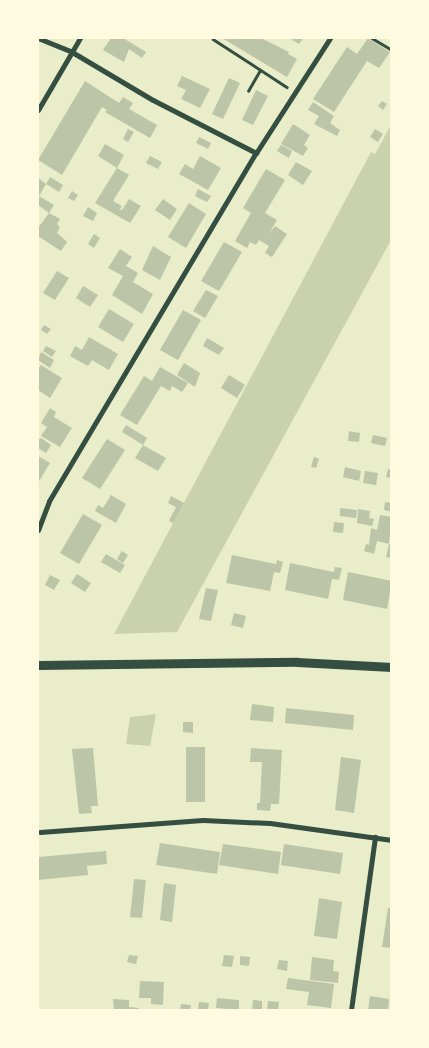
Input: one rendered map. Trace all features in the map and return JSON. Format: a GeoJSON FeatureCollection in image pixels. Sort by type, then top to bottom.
{"type":"FeatureCollection","features":[{"type":"Feature","properties":{"kind":"main road"},"geometry":{"type":"LineString","coordinates":[[38,665],[297,662],[392,667]]}},
{"type":"Feature","properties":{"kind":"street"},"geometry":{"type":"LineString","coordinates":[[38,38],[72,52],[153,100],[256,153]]}},
{"type":"Feature","properties":{"kind":"street"},"geometry":{"type":"LineString","coordinates":[[38,110],[80,38]]}},
{"type":"Feature","properties":{"kind":"street"},"geometry":{"type":"LineString","coordinates":[[38,530],[49,501],[256,153],[330,38]]}},
{"type":"Feature","properties":{"kind":"street"},"geometry":{"type":"LineString","coordinates":[[40,832],[203,820],[270,823],[392,840]]}},
{"type":"Feature","properties":{"kind":"street"},"geometry":{"type":"LineString","coordinates":[[351,1010],[374,837]]}},
{"type":"Feature","properties":{"kind":"path"},"geometry":{"type":"LineString","coordinates":[[372,38],[392,50]]}},
{"type":"Feature","properties":{"kind":"path"},"geometry":{"type":"LineString","coordinates":[[213,40],[294,92]]}},
{"type":"Feature","properties":{"kind":"path"},"geometry":{"type":"LineString","coordinates":[[248,90],[260,70]]}},
{"type":"Feature","properties":{"kind":"green space"},"geometry":{"type":"Polygon","coordinates":[[[391,125],[391,240],[177,632],[114,634],[371,152],[375,154],[391,125]]]}},
{"type":"Feature","properties":{"kind":"green space"},"geometry":{"type":"Polygon","coordinates":[[[156,714],[150,746],[126,744],[130,717],[156,714]]]}},
{"type":"Feature","properties":{"kind":"building"},"geometry":{"type":"Polygon","coordinates":[[[111,38],[123,38],[146,52],[142,58],[129,49],[124,62],[103,50],[111,38]]]}},
{"type":"Feature","properties":{"kind":"building"},"geometry":{"type":"Polygon","coordinates":[[[222,38],[261,38],[289,52],[288,54],[297,59],[287,77],[222,38]]]}},
{"type":"Feature","properties":{"kind":"building"},"geometry":{"type":"Polygon","coordinates":[[[289,38],[303,38],[299,44],[289,38]]]}},
{"type":"Feature","properties":{"kind":"building"},"geometry":{"type":"Polygon","coordinates":[[[368,38],[390,52],[379,68],[367,61],[334,112],[313,99],[347,47],[357,54],[368,38]]]}},
{"type":"Feature","properties":{"kind":"building"},"geometry":{"type":"Polygon","coordinates":[[[182,76],[210,89],[200,108],[181,99],[186,90],[177,86],[182,76]]]}},
{"type":"Feature","properties":{"kind":"building"},"geometry":{"type":"Polygon","coordinates":[[[229,78],[240,83],[223,119],[212,114],[229,78]]]}},
{"type":"Feature","properties":{"kind":"building"},"geometry":{"type":"Polygon","coordinates":[[[85,81],[119,103],[123,97],[133,103],[129,109],[157,125],[150,138],[105,112],[107,110],[102,107],[62,175],[38,160],[85,81]]]}},
{"type":"Feature","properties":{"kind":"building"},"geometry":{"type":"Polygon","coordinates":[[[256,90],[268,96],[253,125],[242,120],[256,90]]]}},
{"type":"Feature","properties":{"kind":"building"},"geometry":{"type":"Polygon","coordinates":[[[382,101],[387,104],[383,110],[378,106],[382,101]]]}},
{"type":"Feature","properties":{"kind":"building"},"geometry":{"type":"Polygon","coordinates":[[[313,102],[334,116],[330,123],[340,130],[337,136],[314,124],[319,116],[308,110],[313,102]]]}},
{"type":"Feature","properties":{"kind":"building"},"geometry":{"type":"Polygon","coordinates":[[[293,124],[310,135],[304,145],[308,148],[303,156],[281,144],[293,124]]]}},
{"type":"Feature","properties":{"kind":"building"},"geometry":{"type":"Polygon","coordinates":[[[128,129],[134,132],[128,142],[123,139],[128,129]]]}},
{"type":"Feature","properties":{"kind":"building"},"geometry":{"type":"Polygon","coordinates":[[[375,129],[383,134],[378,142],[370,137],[375,129]]]}},
{"type":"Feature","properties":{"kind":"building"},"geometry":{"type":"Polygon","coordinates":[[[199,137],[211,143],[208,149],[196,143],[199,137]]]}},
{"type":"Feature","properties":{"kind":"building"},"geometry":{"type":"Polygon","coordinates":[[[105,144],[124,155],[117,168],[98,156],[105,144]]]}},
{"type":"Feature","properties":{"kind":"building"},"geometry":{"type":"Polygon","coordinates":[[[281,145],[292,151],[289,158],[277,151],[281,145]]]}},
{"type":"Feature","properties":{"kind":"building"},"geometry":{"type":"Polygon","coordinates":[[[150,156],[162,162],[158,169],[146,163],[150,156]]]}},
{"type":"Feature","properties":{"kind":"building"},"geometry":{"type":"Polygon","coordinates":[[[200,156],[221,168],[208,190],[179,174],[185,164],[193,169],[200,156]]]}},
{"type":"Feature","properties":{"kind":"building"},"geometry":{"type":"Polygon","coordinates":[[[296,162],[312,171],[303,185],[288,175],[296,162]]]}},
{"type":"Feature","properties":{"kind":"building"},"geometry":{"type":"Polygon","coordinates":[[[117,168],[129,175],[113,201],[122,206],[120,209],[122,210],[129,199],[141,206],[130,223],[95,203],[117,168]]]}},
{"type":"Feature","properties":{"kind":"building"},"geometry":{"type":"Polygon","coordinates":[[[266,169],[285,180],[265,213],[277,220],[268,235],[275,226],[287,234],[272,257],[265,253],[269,246],[259,240],[256,245],[250,242],[247,248],[235,241],[251,213],[243,208],[266,169]]]}},
{"type":"Feature","properties":{"kind":"building"},"geometry":{"type":"Polygon","coordinates":[[[50,177],[63,185],[59,192],[46,184],[50,177]]]}},
{"type":"Feature","properties":{"kind":"building"},"geometry":{"type":"Polygon","coordinates":[[[38,178],[46,184],[39,196],[54,205],[49,213],[38,205],[38,178]]]}},
{"type":"Feature","properties":{"kind":"building"},"geometry":{"type":"Polygon","coordinates":[[[198,189],[211,196],[207,202],[195,196],[198,189]]]}},
{"type":"Feature","properties":{"kind":"building"},"geometry":{"type":"Polygon","coordinates":[[[72,191],[78,195],[74,201],[68,198],[72,191]]]}},
{"type":"Feature","properties":{"kind":"building"},"geometry":{"type":"Polygon","coordinates":[[[163,199],[177,209],[170,220],[155,210],[163,199]]]}},
{"type":"Feature","properties":{"kind":"building"},"geometry":{"type":"Polygon","coordinates":[[[189,203],[206,214],[186,248],[168,237],[189,203]]]}},
{"type":"Feature","properties":{"kind":"building"},"geometry":{"type":"Polygon","coordinates":[[[88,207],[97,213],[93,221],[83,216],[88,207]]]}},
{"type":"Feature","properties":{"kind":"building"},"geometry":{"type":"Polygon","coordinates":[[[49,213],[60,219],[57,224],[60,227],[57,233],[67,242],[61,251],[38,236],[38,228],[49,213]]]}},
{"type":"Feature","properties":{"kind":"building"},"geometry":{"type":"Polygon","coordinates":[[[94,234],[100,238],[94,248],[88,244],[94,234]]]}},
{"type":"Feature","properties":{"kind":"building"},"geometry":{"type":"Polygon","coordinates":[[[224,242],[242,252],[219,291],[201,281],[224,242]]]}},
{"type":"Feature","properties":{"kind":"building"},"geometry":{"type":"Polygon","coordinates":[[[153,246],[171,257],[160,280],[142,270],[153,246]]]}},
{"type":"Feature","properties":{"kind":"building"},"geometry":{"type":"Polygon","coordinates":[[[120,249],[132,257],[126,266],[138,273],[133,282],[153,294],[142,314],[112,295],[123,276],[108,268],[120,249]]]}},
{"type":"Feature","properties":{"kind":"building"},"geometry":{"type":"Polygon","coordinates":[[[57,271],[69,278],[55,300],[43,293],[57,271]]]}},
{"type":"Feature","properties":{"kind":"building"},"geometry":{"type":"Polygon","coordinates":[[[83,286],[98,295],[90,307],[76,298],[83,286]]]}},
{"type":"Feature","properties":{"kind":"building"},"geometry":{"type":"Polygon","coordinates":[[[206,290],[218,296],[205,318],[193,311],[206,290]]]}},
{"type":"Feature","properties":{"kind":"building"},"geometry":{"type":"Polygon","coordinates":[[[109,309],[134,324],[123,342],[98,327],[109,309]]]}},
{"type":"Feature","properties":{"kind":"building"},"geometry":{"type":"Polygon","coordinates":[[[183,310],[201,320],[178,360],[160,350],[183,310]]]}},
{"type":"Feature","properties":{"kind":"building"},"geometry":{"type":"Polygon","coordinates":[[[44,325],[51,329],[47,334],[41,330],[44,325]]]}},
{"type":"Feature","properties":{"kind":"building"},"geometry":{"type":"Polygon","coordinates":[[[89,337],[118,354],[109,370],[92,360],[88,366],[70,356],[75,346],[82,350],[89,337]]]}},
{"type":"Feature","properties":{"kind":"building"},"geometry":{"type":"Polygon","coordinates":[[[207,338],[224,348],[219,355],[203,346],[207,338]]]}},
{"type":"Feature","properties":{"kind":"building"},"geometry":{"type":"Polygon","coordinates":[[[46,346],[56,351],[52,357],[43,351],[46,346]]]}},
{"type":"Feature","properties":{"kind":"building"},"geometry":{"type":"Polygon","coordinates":[[[41,352],[54,360],[50,368],[38,360],[41,352]]]}},
{"type":"Feature","properties":{"kind":"building"},"geometry":{"type":"Polygon","coordinates":[[[184,363],[200,373],[195,387],[177,375],[184,363]]]}},
{"type":"Feature","properties":{"kind":"building"},"geometry":{"type":"Polygon","coordinates":[[[41,365],[62,378],[50,398],[38,390],[38,369],[41,365]]]}},
{"type":"Feature","properties":{"kind":"building"},"geometry":{"type":"Polygon","coordinates":[[[160,367],[188,383],[182,392],[172,386],[170,391],[161,386],[137,425],[120,415],[144,376],[152,381],[160,367]]]}},
{"type":"Feature","properties":{"kind":"building"},"geometry":{"type":"Polygon","coordinates":[[[229,375],[245,385],[237,398],[221,388],[229,375]]]}},
{"type":"Feature","properties":{"kind":"building"},"geometry":{"type":"Polygon","coordinates":[[[50,408],[56,412],[54,417],[72,428],[60,447],[41,436],[47,427],[41,423],[50,408]]]}},
{"type":"Feature","properties":{"kind":"building"},"geometry":{"type":"Polygon","coordinates":[[[126,425],[147,438],[143,445],[122,432],[126,425]]]}},
{"type":"Feature","properties":{"kind":"building"},"geometry":{"type":"Polygon","coordinates":[[[349,431],[360,433],[359,442],[348,441],[349,431]]]}},
{"type":"Feature","properties":{"kind":"building"},"geometry":{"type":"Polygon","coordinates":[[[373,435],[387,438],[385,446],[371,443],[373,435]]]}},
{"type":"Feature","properties":{"kind":"building"},"geometry":{"type":"Polygon","coordinates":[[[41,438],[51,445],[46,453],[38,448],[38,440],[41,438]]]}},
{"type":"Feature","properties":{"kind":"building"},"geometry":{"type":"Polygon","coordinates":[[[107,439],[125,450],[100,489],[82,478],[107,439]]]}},
{"type":"Feature","properties":{"kind":"building"},"geometry":{"type":"Polygon","coordinates":[[[143,445],[166,458],[158,471],[135,458],[143,445]]]}},
{"type":"Feature","properties":{"kind":"building"},"geometry":{"type":"Polygon","coordinates":[[[38,456],[50,463],[38,483],[38,456]]]}},
{"type":"Feature","properties":{"kind":"building"},"geometry":{"type":"Polygon","coordinates":[[[314,457],[319,459],[316,468],[311,467],[314,457]]]}},
{"type":"Feature","properties":{"kind":"building"},"geometry":{"type":"Polygon","coordinates":[[[345,467],[361,471],[359,481],[343,477],[345,467]]]}},
{"type":"Feature","properties":{"kind":"building"},"geometry":{"type":"Polygon","coordinates":[[[388,469],[392,470],[392,478],[386,477],[388,469]]]}},
{"type":"Feature","properties":{"kind":"building"},"geometry":{"type":"Polygon","coordinates":[[[365,471],[378,473],[376,485],[363,483],[365,471]]]}},
{"type":"Feature","properties":{"kind":"building"},"geometry":{"type":"Polygon","coordinates":[[[111,495],[126,504],[116,523],[95,511],[98,505],[103,508],[111,495]]]}},
{"type":"Feature","properties":{"kind":"building"},"geometry":{"type":"Polygon","coordinates":[[[171,496],[184,503],[173,523],[169,521],[176,507],[168,503],[171,496]]]}},
{"type":"Feature","properties":{"kind":"building"},"geometry":{"type":"Polygon","coordinates":[[[385,502],[392,503],[392,512],[384,510],[385,502]]]}},
{"type":"Feature","properties":{"kind":"building"},"geometry":{"type":"Polygon","coordinates":[[[340,508],[357,510],[356,518],[340,516],[340,508]]]}},
{"type":"Feature","properties":{"kind":"building"},"geometry":{"type":"Polygon","coordinates":[[[358,509],[370,511],[369,518],[374,519],[372,526],[357,523],[358,509]]]}},
{"type":"Feature","properties":{"kind":"building"},"geometry":{"type":"Polygon","coordinates":[[[83,514],[102,525],[79,564],[60,553],[83,514]]]}},
{"type":"Feature","properties":{"kind":"building"},"geometry":{"type":"Polygon","coordinates":[[[380,515],[392,517],[389,544],[377,541],[374,554],[364,551],[366,544],[369,545],[371,528],[377,530],[380,515]]]}},
{"type":"Feature","properties":{"kind":"building"},"geometry":{"type":"Polygon","coordinates":[[[334,522],[344,523],[343,533],[333,532],[334,522]]]}},
{"type":"Feature","properties":{"kind":"building"},"geometry":{"type":"Polygon","coordinates":[[[389,544],[392,545],[392,558],[386,557],[389,544]]]}},
{"type":"Feature","properties":{"kind":"building"},"geometry":{"type":"Polygon","coordinates":[[[122,551],[128,555],[123,563],[117,559],[122,551]]]}},
{"type":"Feature","properties":{"kind":"building"},"geometry":{"type":"Polygon","coordinates":[[[106,554],[125,565],[120,573],[101,562],[106,554]]]}},
{"type":"Feature","properties":{"kind":"building"},"geometry":{"type":"Polygon","coordinates":[[[232,555],[276,564],[277,560],[283,562],[280,573],[274,572],[270,591],[226,583],[232,555]]]}},
{"type":"Feature","properties":{"kind":"building"},"geometry":{"type":"Polygon","coordinates":[[[290,563],[334,572],[335,567],[342,568],[339,580],[332,579],[328,599],[285,590],[290,563]]]}},
{"type":"Feature","properties":{"kind":"building"},"geometry":{"type":"Polygon","coordinates":[[[348,572],[392,581],[387,609],[343,600],[348,572]]]}},
{"type":"Feature","properties":{"kind":"building"},"geometry":{"type":"Polygon","coordinates":[[[77,574],[91,583],[85,592],[71,583],[77,574]]]}},
{"type":"Feature","properties":{"kind":"building"},"geometry":{"type":"Polygon","coordinates":[[[50,575],[60,580],[54,590],[45,585],[50,575]]]}},
{"type":"Feature","properties":{"kind":"building"},"geometry":{"type":"Polygon","coordinates":[[[206,588],[218,590],[211,621],[199,619],[206,588]]]}},
{"type":"Feature","properties":{"kind":"building"},"geometry":{"type":"Polygon","coordinates":[[[234,613],[246,616],[243,628],[231,625],[234,613]]]}},
{"type":"Feature","properties":{"kind":"building"},"geometry":{"type":"Polygon","coordinates":[[[252,704],[274,707],[273,722],[250,720],[252,704]]]}},
{"type":"Feature","properties":{"kind":"building"},"geometry":{"type":"Polygon","coordinates":[[[286,708],[354,715],[353,730],[285,723],[286,708]]]}},
{"type":"Feature","properties":{"kind":"building"},"geometry":{"type":"Polygon","coordinates":[[[183,722],[193,722],[193,733],[183,732],[183,722]]]}},
{"type":"Feature","properties":{"kind":"building"},"geometry":{"type":"Polygon","coordinates":[[[186,747],[205,747],[205,802],[186,802],[186,747]]]}},
{"type":"Feature","properties":{"kind":"building"},"geometry":{"type":"Polygon","coordinates":[[[93,748],[98,806],[91,806],[92,813],[79,814],[72,749],[93,748]]]}},
{"type":"Feature","properties":{"kind":"building"},"geometry":{"type":"Polygon","coordinates":[[[251,748],[282,750],[279,804],[271,804],[270,811],[257,810],[257,803],[260,803],[262,762],[250,762],[251,748]]]}},
{"type":"Feature","properties":{"kind":"building"},"geometry":{"type":"Polygon","coordinates":[[[341,757],[361,760],[354,813],[335,810],[341,757]]]}},
{"type":"Feature","properties":{"kind":"building"},"geometry":{"type":"Polygon","coordinates":[[[160,843],[220,852],[217,874],[156,865],[160,843]]]}},
{"type":"Feature","properties":{"kind":"building"},"geometry":{"type":"Polygon","coordinates":[[[223,844],[281,852],[278,874],[219,865],[223,844]]]}},
{"type":"Feature","properties":{"kind":"building"},"geometry":{"type":"Polygon","coordinates":[[[284,844],[343,853],[340,874],[281,865],[284,844]]]}},
{"type":"Feature","properties":{"kind":"building"},"geometry":{"type":"Polygon","coordinates":[[[106,851],[107,864],[87,866],[88,875],[38,880],[38,857],[106,851]]]}},
{"type":"Feature","properties":{"kind":"building"},"geometry":{"type":"Polygon","coordinates":[[[134,879],[146,880],[142,918],[130,917],[134,879]]]}},
{"type":"Feature","properties":{"kind":"building"},"geometry":{"type":"Polygon","coordinates":[[[164,883],[176,885],[172,922],[160,920],[164,883]]]}},
{"type":"Feature","properties":{"kind":"building"},"geometry":{"type":"Polygon","coordinates":[[[319,898],[342,902],[337,939],[314,936],[319,898]]]}},
{"type":"Feature","properties":{"kind":"building"},"geometry":{"type":"Polygon","coordinates":[[[388,908],[392,908],[392,948],[382,947],[388,908]]]}},
{"type":"Feature","properties":{"kind":"building"},"geometry":{"type":"Polygon","coordinates":[[[129,955],[138,956],[136,964],[127,962],[129,955]]]}},
{"type":"Feature","properties":{"kind":"building"},"geometry":{"type":"Polygon","coordinates":[[[224,955],[234,956],[232,967],[222,966],[224,955]]]}},
{"type":"Feature","properties":{"kind":"building"},"geometry":{"type":"Polygon","coordinates":[[[240,956],[250,957],[249,966],[240,965],[240,956]]]}},
{"type":"Feature","properties":{"kind":"building"},"geometry":{"type":"Polygon","coordinates":[[[312,957],[334,960],[333,971],[339,972],[338,983],[310,980],[312,957]]]}},
{"type":"Feature","properties":{"kind":"building"},"geometry":{"type":"Polygon","coordinates":[[[279,960],[288,961],[287,971],[277,969],[279,960]]]}},
{"type":"Feature","properties":{"kind":"building"},"geometry":{"type":"Polygon","coordinates":[[[288,978],[334,984],[331,1008],[307,1005],[309,992],[286,989],[288,978]]]}},
{"type":"Feature","properties":{"kind":"building"},"geometry":{"type":"Polygon","coordinates":[[[140,981],[164,982],[163,1005],[151,1004],[151,998],[139,998],[140,981]]]}},
{"type":"Feature","properties":{"kind":"building"},"geometry":{"type":"Polygon","coordinates":[[[370,996],[389,999],[388,1010],[368,1010],[370,996]]]}},
{"type":"Feature","properties":{"kind":"building"},"geometry":{"type":"Polygon","coordinates":[[[217,998],[239,1000],[239,1010],[216,1008],[217,998]]]}},
{"type":"Feature","properties":{"kind":"building"},"geometry":{"type":"Polygon","coordinates":[[[113,999],[129,1000],[129,1007],[139,1008],[139,1010],[114,1010],[113,999]]]}},
{"type":"Feature","properties":{"kind":"building"},"geometry":{"type":"Polygon","coordinates":[[[253,1000],[262,1001],[262,1010],[252,1010],[253,1000]]]}},
{"type":"Feature","properties":{"kind":"building"},"geometry":{"type":"Polygon","coordinates":[[[268,1001],[279,1002],[278,1010],[267,1010],[268,1001]]]}},
{"type":"Feature","properties":{"kind":"building"},"geometry":{"type":"Polygon","coordinates":[[[199,1002],[209,1003],[208,1010],[198,1010],[199,1002]]]}},
{"type":"Feature","properties":{"kind":"building"},"geometry":{"type":"Polygon","coordinates":[[[181,1004],[191,1005],[190,1010],[180,1010],[181,1004]]]}}]}
